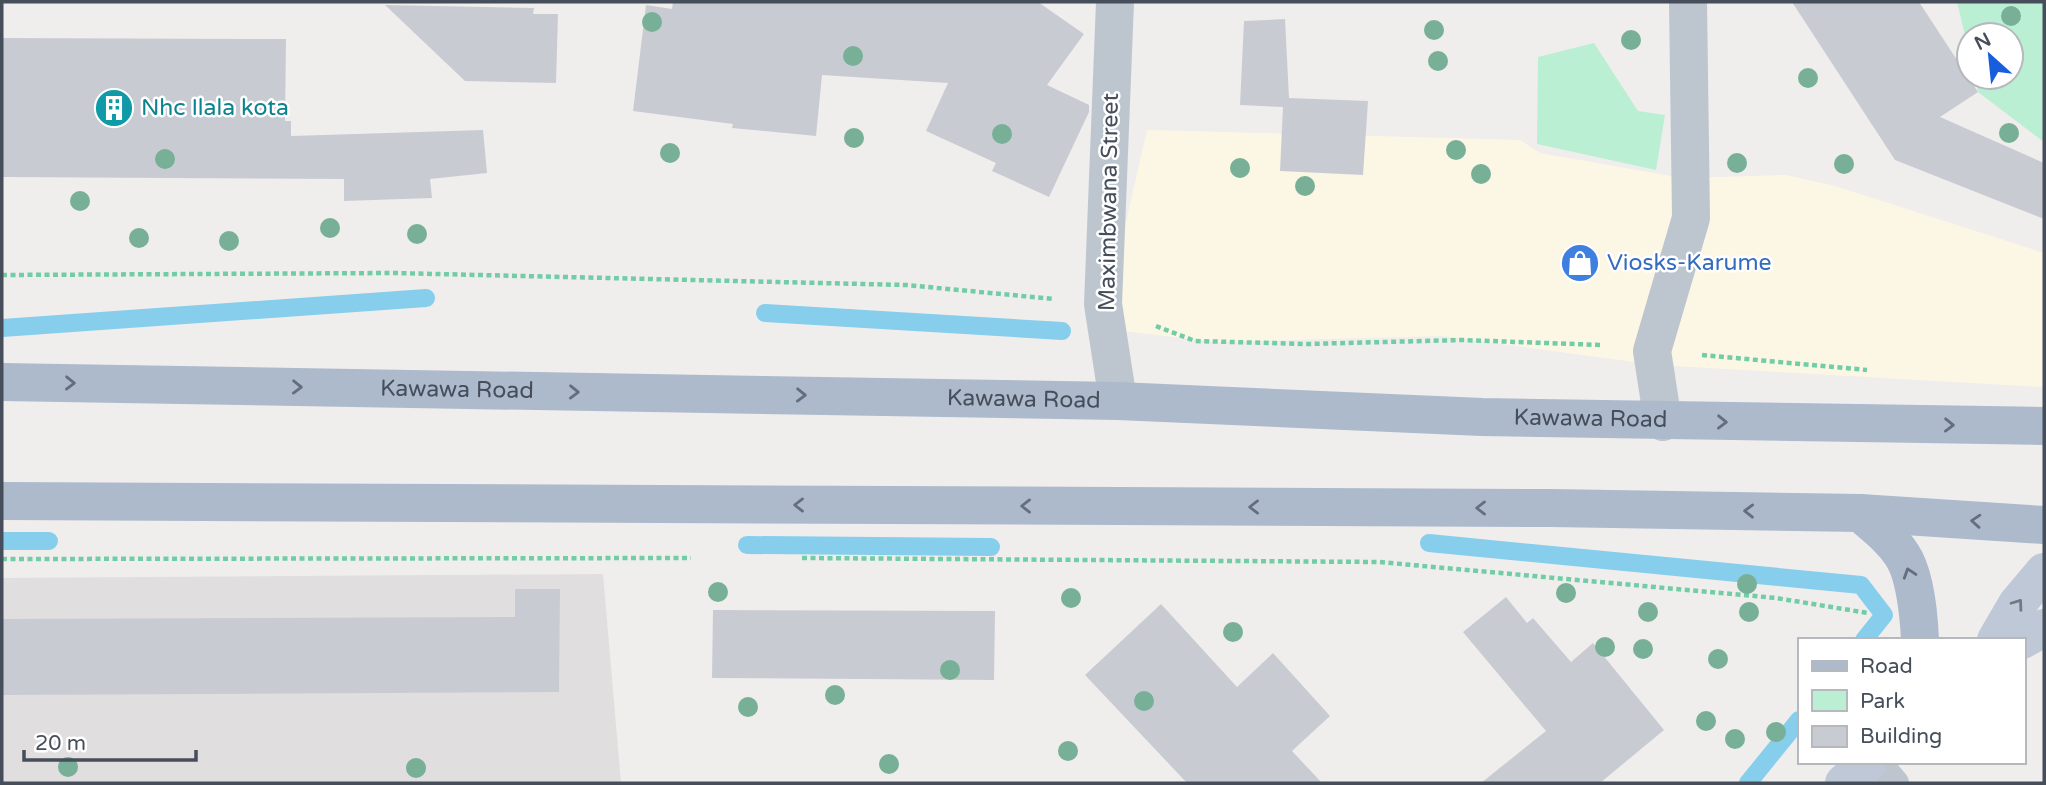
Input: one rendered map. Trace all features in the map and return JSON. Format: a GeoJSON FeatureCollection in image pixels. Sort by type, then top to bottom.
{"type":"FeatureCollection","features":[{"type":"Feature","properties":{"kind":"main road","name":"Kawawa Road"},"geometry":{"type":"LineString","coordinates":[[2,382],[1118,401],[1663,422],[2044,426]]}},
{"type":"Feature","properties":{"kind":"main road"},"geometry":{"type":"LineString","coordinates":[[2,502],[1536,508],[1860,513],[2044,525]]}},
{"type":"Feature","properties":{"kind":"main road"},"geometry":{"type":"LineString","coordinates":[[1860,513],[1887,536],[1904,557],[1913,583],[1920,637]]}},
{"type":"Feature","properties":{"kind":"main road"},"geometry":{"type":"LineString","coordinates":[[1997,638],[2017,604],[2044,572]]}},
{"type":"Feature","properties":{"kind":"main road"},"geometry":{"type":"LineString","coordinates":[[2025,638],[2044,628]]}},
{"type":"Feature","properties":{"kind":"main road"},"geometry":{"type":"LineString","coordinates":[[1844,783],[1866,764]]}},
{"type":"Feature","properties":{"kind":"street","name":"Maximbwana Street"},"geometry":{"type":"LineString","coordinates":[[1115,2],[1103,304],[1118,401]]}},
{"type":"Feature","properties":{"kind":"street"},"geometry":{"type":"LineString","coordinates":[[1663,422],[1652,351],[1691,218],[1688,2]]}},
{"type":"Feature","properties":{"kind":"lane"},"geometry":{"type":"LineString","coordinates":[[1879,764],[1895,783]]}},
{"type":"Feature","properties":{"kind":"path"},"geometry":{"type":"LineString","coordinates":[[2,275],[394,273],[906,285],[1103,304],[1195,341],[1307,344],[1462,340],[1594,344],[1867,370]]}},
{"type":"Feature","properties":{"kind":"path"},"geometry":{"type":"LineString","coordinates":[[2,559],[700,558]]}},
{"type":"Feature","properties":{"kind":"path"},"geometry":{"type":"LineString","coordinates":[[797,558],[1379,562],[1776,598],[1884,615],[1920,637]]}},
{"type":"Feature","properties":{"kind":"shaded area","name":"Viosks-Karume"},"geometry":{"type":"Polygon","coordinates":[[[1147,130],[1520,140],[1540,153],[1682,178],[1786,175],[1835,186],[2044,253],[2044,387],[1656,365],[1443,336],[1218,342],[1105,329],[1114,274],[1147,130]]]}},
{"type":"Feature","properties":{"kind":"shaded area"},"geometry":{"type":"Polygon","coordinates":[[[603,574],[621,783],[2,783],[2,578],[603,574]]]}},
{"type":"Feature","properties":{"kind":"green space"},"geometry":{"type":"Polygon","coordinates":[[[1957,2],[2044,2],[2044,142],[1978,91],[2025,91],[2025,21],[1962,21],[1957,2]]]}},
{"type":"Feature","properties":{"kind":"green space"},"geometry":{"type":"Polygon","coordinates":[[[1594,43],[1638,111],[1665,115],[1656,170],[1537,144],[1538,57],[1594,43]]]}},
{"type":"Feature","properties":{"kind":"building"},"geometry":{"type":"Polygon","coordinates":[[[673,2],[1038,2],[1084,34],[1047,85],[1089,105],[1089,112],[1049,197],[992,171],[996,163],[926,131],[948,83],[822,75],[816,136],[732,128],[733,124],[633,111],[646,5],[672,9],[673,2]]]}},
{"type":"Feature","properties":{"kind":"building"},"geometry":{"type":"Polygon","coordinates":[[[1792,2],[1919,2],[1955,57],[1955,91],[1978,92],[1940,117],[2044,163],[2044,219],[1895,160],[1792,2]]]}},
{"type":"Feature","properties":{"kind":"building"},"geometry":{"type":"Polygon","coordinates":[[[385,5],[534,8],[533,14],[558,14],[556,83],[465,81],[385,5]]]}},
{"type":"Feature","properties":{"kind":"building"},"geometry":{"type":"Polygon","coordinates":[[[1285,19],[1289,98],[1368,101],[1363,175],[1280,171],[1283,107],[1240,105],[1244,21],[1285,19]]]}},
{"type":"Feature","properties":{"kind":"building","name":"Nhc Ilala kota"},"geometry":{"type":"Polygon","coordinates":[[[2,38],[286,39],[285,121],[291,121],[291,136],[483,130],[487,173],[430,179],[432,198],[344,201],[344,179],[2,177],[2,38]]]}},
{"type":"Feature","properties":{"kind":"building"},"geometry":{"type":"Polygon","coordinates":[[[515,589],[560,589],[559,692],[2,695],[2,619],[515,617],[515,589]]]}},
{"type":"Feature","properties":{"kind":"building"},"geometry":{"type":"Polygon","coordinates":[[[1506,597],[1527,623],[1533,618],[1571,662],[1593,643],[1664,730],[1600,783],[1481,783],[1546,731],[1463,632],[1506,597]]]}},
{"type":"Feature","properties":{"kind":"building"},"geometry":{"type":"Polygon","coordinates":[[[1161,604],[1237,687],[1273,653],[1330,716],[1292,751],[1322,783],[1187,783],[1085,675],[1161,604]]]}},
{"type":"Feature","properties":{"kind":"building"},"geometry":{"type":"Polygon","coordinates":[[[713,610],[995,611],[994,680],[712,678],[713,610]]]}},
{"type":"Feature","properties":{"kind":"waterway"},"geometry":{"type":"LineString","coordinates":[[2,328],[426,298]]}},
{"type":"Feature","properties":{"kind":"waterway"},"geometry":{"type":"LineString","coordinates":[[765,313],[1062,331]]}},
{"type":"Feature","properties":{"kind":"waterway"},"geometry":{"type":"LineString","coordinates":[[2,541],[49,541]]}},
{"type":"Feature","properties":{"kind":"waterway"},"geometry":{"type":"LineString","coordinates":[[1429,543],[1861,585],[1884,615],[1866,638]]}},
{"type":"Feature","properties":{"kind":"waterway"},"geometry":{"type":"LineString","coordinates":[[747,545],[991,547]]}},
{"type":"Feature","properties":{"kind":"waterway"},"geometry":{"type":"LineString","coordinates":[[1748,783],[1798,721]]}},
{"type":"Feature","properties":{"kind":"place","name":"Nhc Ilala kota"},"geometry":{"type":"Point","coordinates":[114,108]}},
{"type":"Feature","properties":{"kind":"place","name":"Viosks-Karume"},"geometry":{"type":"Point","coordinates":[1580,263]}}]}
